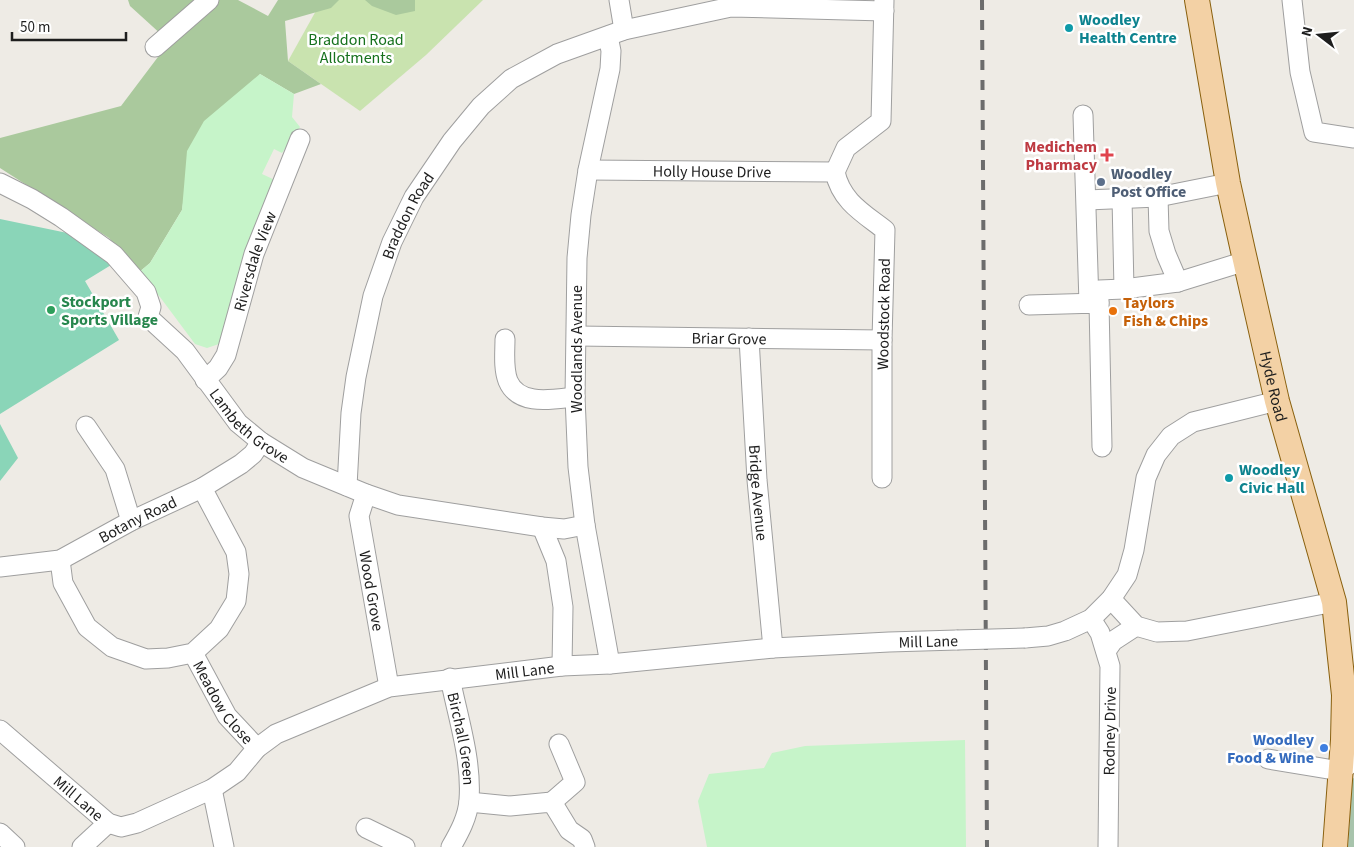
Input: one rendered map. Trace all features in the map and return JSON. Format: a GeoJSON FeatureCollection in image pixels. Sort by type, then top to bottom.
{"type":"FeatureCollection","features":[{"type":"Feature","properties":{"kind":"main road","name":"Hyde Road"},"geometry":{"type":"LineString","coordinates":[[1197,0],[1228,183],[1277,401],[1334,602],[1351,698],[1343,740],[1347,766],[1335,847]]}},
{"type":"Feature","properties":{"kind":"street"},"geometry":{"type":"LineString","coordinates":[[155,47],[209,0]]}},
{"type":"Feature","properties":{"kind":"street","name":"Woodlands Avenue"},"geometry":{"type":"LineString","coordinates":[[610,664],[585,525],[578,467],[575,397],[577,258],[581,214],[588,170],[610,69],[619,0]]}},
{"type":"Feature","properties":{"kind":"street"},"geometry":{"type":"LineString","coordinates":[[1292,0],[1300,72],[1314,132],[1354,138]]}},
{"type":"Feature","properties":{"kind":"street","name":"Braddon Road"},"geometry":{"type":"LineString","coordinates":[[347,486],[352,404],[358,369],[373,296],[392,242],[414,197],[452,141],[481,106],[511,79],[557,54],[616,33],[732,4],[884,5]]}},
{"type":"Feature","properties":{"kind":"street"},"geometry":{"type":"LineString","coordinates":[[835,172],[846,148],[881,121],[884,5]]}},
{"type":"Feature","properties":{"kind":"street"},"geometry":{"type":"LineString","coordinates":[[1084,115],[1087,200],[1102,447]]}},
{"type":"Feature","properties":{"kind":"street","name":"Riversdale View"},"geometry":{"type":"LineString","coordinates":[[205,380],[218,368],[226,356],[254,254],[300,139]]}},
{"type":"Feature","properties":{"kind":"street","name":"Holly House Drive"},"geometry":{"type":"LineString","coordinates":[[588,170],[835,172]]}},
{"type":"Feature","properties":{"kind":"street","name":"Woodstock Road"},"geometry":{"type":"LineString","coordinates":[[835,172],[838,184],[852,206],[885,230],[882,340],[882,478]]}},
{"type":"Feature","properties":{"kind":"street","name":"Lambeth Grove"},"geometry":{"type":"LineString","coordinates":[[0,183],[61,217],[114,255],[146,292],[151,307],[148,317],[185,351],[238,424],[260,442],[303,468],[398,505],[542,527],[564,529],[585,525]]}},
{"type":"Feature","properties":{"kind":"street"},"geometry":{"type":"LineString","coordinates":[[1087,200],[1158,196],[1228,183]]}},
{"type":"Feature","properties":{"kind":"street"},"geometry":{"type":"LineString","coordinates":[[1158,196],[1158,231],[1178,282]]}},
{"type":"Feature","properties":{"kind":"street"},"geometry":{"type":"LineString","coordinates":[[1122,198],[1124,290]]}},
{"type":"Feature","properties":{"kind":"street"},"geometry":{"type":"LineString","coordinates":[[1094,303],[1100,290],[1124,290],[1178,282],[1246,261]]}},
{"type":"Feature","properties":{"kind":"street"},"geometry":{"type":"LineString","coordinates":[[1029,305],[1094,303]]}},
{"type":"Feature","properties":{"kind":"street","name":"Briar Grove"},"geometry":{"type":"LineString","coordinates":[[577,336],[882,340]]}},
{"type":"Feature","properties":{"kind":"street"},"geometry":{"type":"LineString","coordinates":[[505,338],[505,364],[508,381],[516,391],[532,399],[575,397]]}},
{"type":"Feature","properties":{"kind":"street","name":"Bridge Avenue"},"geometry":{"type":"LineString","coordinates":[[750,338],[757,480],[773,648]]}},
{"type":"Feature","properties":{"kind":"street","name":"Mill Lane"},"geometry":{"type":"LineString","coordinates":[[0,730],[108,823],[121,827],[137,824],[212,789],[237,772],[257,748],[276,734],[389,687],[450,678],[562,666],[610,664],[773,648],[1048,636],[1065,631],[1091,619],[1110,599],[1127,575],[1134,550],[1146,478],[1156,455],[1171,436],[1193,422],[1277,401]]}},
{"type":"Feature","properties":{"kind":"street"},"geometry":{"type":"LineString","coordinates":[[86,426],[115,469],[131,521]]}},
{"type":"Feature","properties":{"kind":"street","name":"Botany Road"},"geometry":{"type":"LineString","coordinates":[[0,567],[60,560],[131,521],[202,488],[242,464],[253,454],[260,442]]}},
{"type":"Feature","properties":{"kind":"street","name":"Meadow Close"},"geometry":{"type":"LineString","coordinates":[[60,560],[63,582],[87,627],[112,647],[146,659],[168,658],[193,653],[219,629],[236,601],[238,574],[236,552],[202,488]]}},
{"type":"Feature","properties":{"kind":"street","name":"Wood Grove"},"geometry":{"type":"LineString","coordinates":[[366,494],[359,516],[389,687]]}},
{"type":"Feature","properties":{"kind":"street"},"geometry":{"type":"LineString","coordinates":[[542,527],[556,561],[563,607],[562,666]]}},
{"type":"Feature","properties":{"kind":"street"},"geometry":{"type":"LineString","coordinates":[[1110,599],[1136,626],[1157,632],[1187,631],[1334,602]]}},
{"type":"Feature","properties":{"kind":"street","name":"Rodney Drive"},"geometry":{"type":"LineString","coordinates":[[1091,619],[1100,632],[1110,666],[1108,847]]}},
{"type":"Feature","properties":{"kind":"street"},"geometry":{"type":"LineString","coordinates":[[1106,651],[1113,642],[1136,626]]}},
{"type":"Feature","properties":{"kind":"street","name":"Meadow Close"},"geometry":{"type":"LineString","coordinates":[[193,653],[227,716],[257,748]]}},
{"type":"Feature","properties":{"kind":"street","name":"Birchall Green"},"geometry":{"type":"LineString","coordinates":[[450,678],[468,768],[469,802],[464,820],[451,847]]}},
{"type":"Feature","properties":{"kind":"street"},"geometry":{"type":"LineString","coordinates":[[559,744],[575,782],[552,802],[569,830],[582,839],[585,847]]}},
{"type":"Feature","properties":{"kind":"street"},"geometry":{"type":"LineString","coordinates":[[1268,759],[1347,766]]}},
{"type":"Feature","properties":{"kind":"street"},"geometry":{"type":"LineString","coordinates":[[212,789],[224,847]]}},
{"type":"Feature","properties":{"kind":"street","name":"Birchall Green"},"geometry":{"type":"LineString","coordinates":[[469,802],[510,806],[552,802]]}},
{"type":"Feature","properties":{"kind":"street"},"geometry":{"type":"LineString","coordinates":[[82,847],[108,823]]}},
{"type":"Feature","properties":{"kind":"street"},"geometry":{"type":"LineString","coordinates":[[366,828],[405,847]]}},
{"type":"Feature","properties":{"kind":"street"},"geometry":{"type":"LineString","coordinates":[[0,833],[15,847]]}},
{"type":"Feature","properties":{"kind":"green space"},"geometry":{"type":"Polygon","coordinates":[[[128,0],[202,0],[163,36],[130,6],[128,0]]]}},
{"type":"Feature","properties":{"kind":"green space"},"geometry":{"type":"Polygon","coordinates":[[[216,0],[238,0],[268,16],[278,0],[339,0],[331,8],[285,21],[288,61],[321,84],[294,94],[260,74],[186,182],[182,210],[150,263],[138,273],[109,238],[0,168],[0,138],[121,106],[170,41],[216,0]]]}},
{"type":"Feature","properties":{"kind":"green space","name":"Braddon Road Allotments"},"geometry":{"type":"Polygon","coordinates":[[[322,0],[483,0],[426,55],[360,111],[288,61],[322,0]]]}},
{"type":"Feature","properties":{"kind":"green space"},"geometry":{"type":"Polygon","coordinates":[[[365,0],[415,0],[415,11],[396,15],[372,6],[365,0]]]}},
{"type":"Feature","properties":{"kind":"green space"},"geometry":{"type":"Polygon","coordinates":[[[260,74],[294,94],[292,117],[300,127],[282,153],[274,149],[262,174],[275,180],[219,344],[207,348],[195,344],[160,297],[138,273],[150,263],[182,210],[187,151],[204,121],[260,74]]]}},
{"type":"Feature","properties":{"kind":"green space","name":"Stockport Sports Village"},"geometry":{"type":"Polygon","coordinates":[[[0,219],[77,235],[116,262],[85,281],[119,340],[0,414],[0,219]]]}},
{"type":"Feature","properties":{"kind":"green space"},"geometry":{"type":"Polygon","coordinates":[[[0,424],[18,458],[0,481],[0,424]]]}},
{"type":"Feature","properties":{"kind":"green space"},"geometry":{"type":"Polygon","coordinates":[[[965,740],[966,847],[707,847],[698,801],[709,774],[764,768],[772,753],[805,746],[965,740]]]}},
{"type":"Feature","properties":{"kind":"green space"},"geometry":{"type":"Polygon","coordinates":[[[1354,778],[1354,847],[1348,847],[1352,779],[1354,778]]]}},
{"type":"Feature","properties":{"kind":"railway"},"geometry":{"type":"LineString","coordinates":[[982,0],[987,847]]}},
{"type":"Feature","properties":{"kind":"place","name":"Woodley Health Centre"},"geometry":{"type":"Point","coordinates":[1069,28]}},
{"type":"Feature","properties":{"kind":"place","name":"Medichem Pharmacy"},"geometry":{"type":"Point","coordinates":[1107,155]}},
{"type":"Feature","properties":{"kind":"place","name":"Woodley Post Office"},"geometry":{"type":"Point","coordinates":[1101,182]}},
{"type":"Feature","properties":{"kind":"place","name":"Stockport Sports Village"},"geometry":{"type":"Point","coordinates":[51,310]}},
{"type":"Feature","properties":{"kind":"place","name":"Taylors Fish & Chips"},"geometry":{"type":"Point","coordinates":[1113,311]}},
{"type":"Feature","properties":{"kind":"place","name":"Woodley Civic Hall"},"geometry":{"type":"Point","coordinates":[1229,478]}},
{"type":"Feature","properties":{"kind":"place","name":"Woodley Food & Wine"},"geometry":{"type":"Point","coordinates":[1324,748]}}]}
